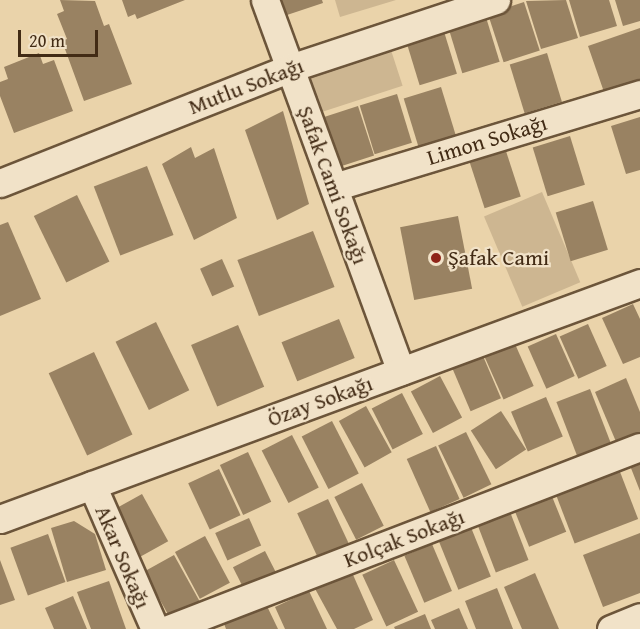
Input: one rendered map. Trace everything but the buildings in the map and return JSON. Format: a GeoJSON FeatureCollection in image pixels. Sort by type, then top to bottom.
{"type":"FeatureCollection","features":[{"type":"Feature","properties":{"kind":"street","name":"Şafak Cami Sokağı"},"geometry":{"type":"LineString","coordinates":[[265,0],[401,371]]}},
{"type":"Feature","properties":{"kind":"street","name":"Mutlu Sokağı"},"geometry":{"type":"LineString","coordinates":[[0,183],[290,68],[496,0]]}},
{"type":"Feature","properties":{"kind":"street","name":"Limon Sokağı"},"geometry":{"type":"LineString","coordinates":[[334,187],[640,93]]}},
{"type":"Feature","properties":{"kind":"street","name":"Özay Sokağı"},"geometry":{"type":"LineString","coordinates":[[0,519],[640,283]]}},
{"type":"Feature","properties":{"kind":"street","name":"Kolçak Sokağı"},"geometry":{"type":"LineString","coordinates":[[168,629],[640,447]]}},
{"type":"Feature","properties":{"kind":"street","name":"Akar Sokağı"},"geometry":{"type":"LineString","coordinates":[[92,484],[155,629]]}},
{"type":"Feature","properties":{"kind":"street"},"geometry":{"type":"LineString","coordinates":[[610,629],[640,617]]}},
{"type":"Feature","properties":{"kind":"shaded area"},"geometry":{"type":"Polygon","coordinates":[[[335,0],[396,0],[340,17],[335,0]]]}},
{"type":"Feature","properties":{"kind":"shaded area"},"geometry":{"type":"Polygon","coordinates":[[[389,44],[403,86],[318,113],[304,72],[389,44]]]}},
{"type":"Feature","properties":{"kind":"shaded area"},"geometry":{"type":"Polygon","coordinates":[[[542,192],[580,282],[522,307],[484,217],[542,192]]]}},
{"type":"Feature","properties":{"kind":"place","name":"Şafak Cami"},"geometry":{"type":"Point","coordinates":[436,258]}}]}
